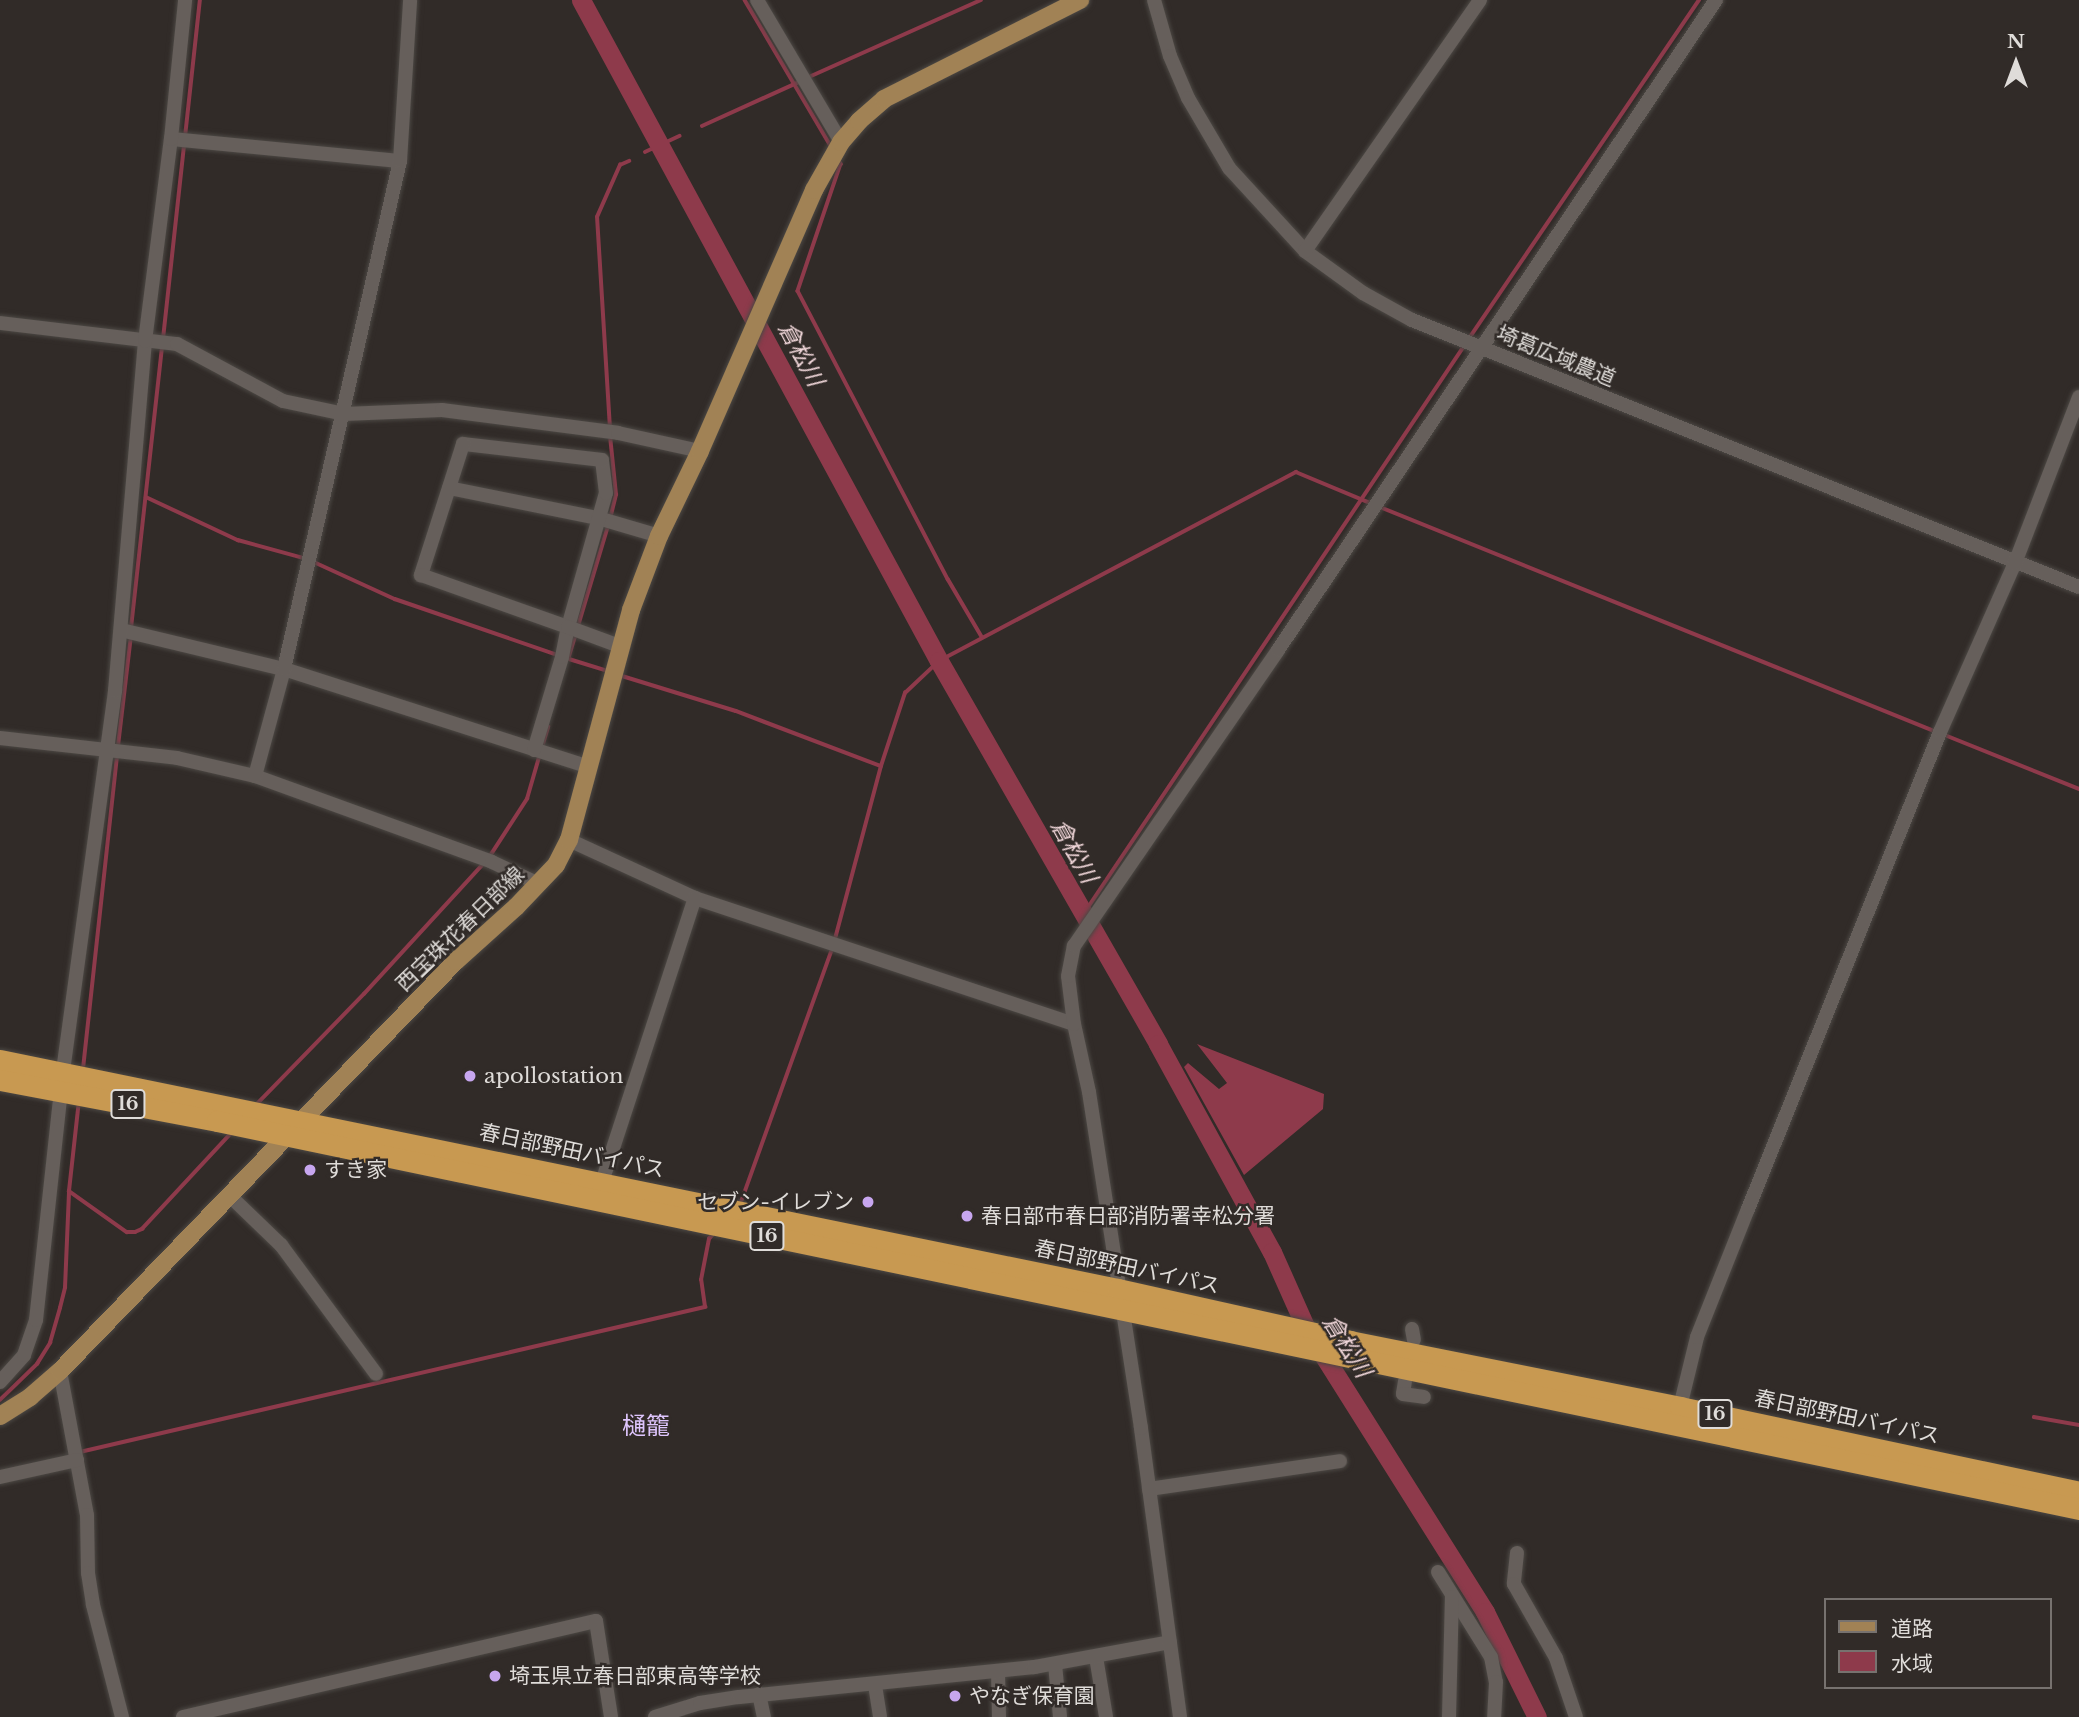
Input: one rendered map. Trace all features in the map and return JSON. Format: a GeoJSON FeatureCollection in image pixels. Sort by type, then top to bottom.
{"type":"FeatureCollection","features":[{"type":"Feature","properties":{"kind":"highway","name":"春日部野田バイパス"},"geometry":{"type":"LineString","coordinates":[[0,1060],[62,1081],[288,1135],[1120,1299],[1272,1323],[1355,1350],[2079,1509]]}},
{"type":"Feature","properties":{"kind":"highway","name":"春日部野田バイパス"},"geometry":{"type":"LineString","coordinates":[[0,1080],[62,1081],[303,1120],[602,1182],[1120,1299],[1282,1343],[1355,1350],[1679,1406],[2079,1492]]}},
{"type":"Feature","properties":{"kind":"main road"},"geometry":{"type":"LineString","coordinates":[[841,142],[859,121],[884,99],[1080,0]]}},
{"type":"Feature","properties":{"kind":"main road","name":"西宝珠花春日部線"},"geometry":{"type":"LineString","coordinates":[[0,1416],[30,1397],[60,1371],[456,961],[556,865],[569,840],[586,766],[631,610],[659,536],[700,451],[814,190],[841,142]]}},
{"type":"Feature","properties":{"kind":"street"},"geometry":{"type":"LineString","coordinates":[[0,1382],[24,1355],[36,1320],[62,1081],[121,630],[180,140],[185,0]]}},
{"type":"Feature","properties":{"kind":"street"},"geometry":{"type":"LineString","coordinates":[[255,776],[284,669],[400,160],[410,0]]}},
{"type":"Feature","properties":{"kind":"street"},"geometry":{"type":"LineString","coordinates":[[757,0],[841,142]]}},
{"type":"Feature","properties":{"kind":"street","name":"埼葛広域農道"},"geometry":{"type":"LineString","coordinates":[[1154,0],[1170,55],[1188,99],[1229,168],[1305,250],[1363,293],[1412,320],[1480,348],[2079,587]]}},
{"type":"Feature","properties":{"kind":"street"},"geometry":{"type":"LineString","coordinates":[[1305,250],[1480,0]]}},
{"type":"Feature","properties":{"kind":"street"},"geometry":{"type":"LineString","coordinates":[[1180,1717],[1149,1489],[1089,1093],[1074,1024],[1068,976],[1073,946],[1278,650],[1716,0]]}},
{"type":"Feature","properties":{"kind":"street"},"geometry":{"type":"LineString","coordinates":[[180,140],[400,160]]}},
{"type":"Feature","properties":{"kind":"street"},"geometry":{"type":"LineString","coordinates":[[0,323],[177,344],[283,401],[344,414],[442,410],[618,433],[700,451]]}},
{"type":"Feature","properties":{"kind":"street"},"geometry":{"type":"LineString","coordinates":[[1679,1406],[1697,1337],[1938,737],[2015,563],[2079,397]]}},
{"type":"Feature","properties":{"kind":"street"},"geometry":{"type":"LineString","coordinates":[[534,750],[562,657],[568,627],[606,494],[602,460],[463,444],[421,575],[568,627],[622,647]]}},
{"type":"Feature","properties":{"kind":"street"},"geometry":{"type":"LineString","coordinates":[[449,488],[598,518],[659,536]]}},
{"type":"Feature","properties":{"kind":"street"},"geometry":{"type":"LineString","coordinates":[[121,630],[284,669],[586,766]]}},
{"type":"Feature","properties":{"kind":"street"},"geometry":{"type":"LineString","coordinates":[[0,738],[177,758],[255,776],[492,862],[539,884]]}},
{"type":"Feature","properties":{"kind":"street"},"geometry":{"type":"LineString","coordinates":[[569,840],[695,898],[1074,1024]]}},
{"type":"Feature","properties":{"kind":"street"},"geometry":{"type":"LineString","coordinates":[[602,1182],[695,898]]}},
{"type":"Feature","properties":{"kind":"street"},"geometry":{"type":"LineString","coordinates":[[230,1196],[281,1245],[376,1374]]}},
{"type":"Feature","properties":{"kind":"street"},"geometry":{"type":"LineString","coordinates":[[60,1371],[88,1515],[88,1573],[93,1605],[122,1717]]}},
{"type":"Feature","properties":{"kind":"street"},"geometry":{"type":"LineString","coordinates":[[1405,1381],[1403,1394],[1424,1397]]}},
{"type":"Feature","properties":{"kind":"street"},"geometry":{"type":"LineString","coordinates":[[0,1477],[77,1460]]}},
{"type":"Feature","properties":{"kind":"street"},"geometry":{"type":"LineString","coordinates":[[1149,1489],[1340,1461]]}},
{"type":"Feature","properties":{"kind":"street"},"geometry":{"type":"LineString","coordinates":[[1517,1553],[1514,1584],[1556,1658],[1576,1717]]}},
{"type":"Feature","properties":{"kind":"street"},"geometry":{"type":"LineString","coordinates":[[1437,1572],[1491,1657],[1496,1682],[1494,1717]]}},
{"type":"Feature","properties":{"kind":"street"},"geometry":{"type":"LineString","coordinates":[[1449,1717],[1452,1595]]}},
{"type":"Feature","properties":{"kind":"street"},"geometry":{"type":"LineString","coordinates":[[183,1717],[596,1621],[611,1717]]}},
{"type":"Feature","properties":{"kind":"street"},"geometry":{"type":"LineString","coordinates":[[655,1717],[700,1703],[759,1694],[998,1672],[1170,1642]]}},
{"type":"Feature","properties":{"kind":"street"},"geometry":{"type":"LineString","coordinates":[[1096,1657],[1106,1717]]}},
{"type":"Feature","properties":{"kind":"street"},"geometry":{"type":"LineString","coordinates":[[1055,1664],[1060,1717]]}},
{"type":"Feature","properties":{"kind":"street"},"geometry":{"type":"LineString","coordinates":[[998,1672],[999,1717]]}},
{"type":"Feature","properties":{"kind":"street"},"geometry":{"type":"LineString","coordinates":[[875,1685],[880,1717]]}},
{"type":"Feature","properties":{"kind":"street"},"geometry":{"type":"LineString","coordinates":[[759,1694],[764,1717]]}},
{"type":"Feature","properties":{"kind":"water"},"geometry":{"type":"Polygon","coordinates":[[[1197,1044],[1324,1094],[1323,1109],[1244,1175],[1184,1067],[1188,1063],[1219,1089],[1227,1083],[1197,1044]]]}},
{"type":"Feature","properties":{"kind":"waterway"},"geometry":{"type":"LineString","coordinates":[[185,137],[200,0]]}},
{"type":"Feature","properties":{"kind":"waterway","name":"倉松川"},"geometry":{"type":"LineString","coordinates":[[581,0],[939,661],[1158,1044],[1272,1252],[1305,1326],[1485,1612],[1537,1717]]}},
{"type":"Feature","properties":{"kind":"waterway"},"geometry":{"type":"LineString","coordinates":[[745,0],[831,146]]}},
{"type":"Feature","properties":{"kind":"waterway"},"geometry":{"type":"LineString","coordinates":[[809,77],[981,0]]}},
{"type":"Feature","properties":{"kind":"waterway"},"geometry":{"type":"LineString","coordinates":[[1468,340],[1699,0]]}},
{"type":"Feature","properties":{"kind":"waterway"},"geometry":{"type":"LineString","coordinates":[[702,126],[799,82]]}},
{"type":"Feature","properties":{"kind":"waterway","name":"倉松川"},"geometry":{"type":"LineString","coordinates":[[645,152],[680,136]]}},
{"type":"Feature","properties":{"kind":"waterway"},"geometry":{"type":"LineString","coordinates":[[163,339],[184,145]]}},
{"type":"Feature","properties":{"kind":"waterway"},"geometry":{"type":"LineString","coordinates":[[838,159],[841,164],[798,291],[948,579],[982,637]]}},
{"type":"Feature","properties":{"kind":"waterway"},"geometry":{"type":"LineString","coordinates":[[610,429],[597,217],[620,165],[629,161]]}},
{"type":"Feature","properties":{"kind":"waterway"},"geometry":{"type":"LineString","coordinates":[[1083,915],[1464,346]]}},
{"type":"Feature","properties":{"kind":"waterway"},"geometry":{"type":"LineString","coordinates":[[131,628],[162,347]]}},
{"type":"Feature","properties":{"kind":"waterway"},"geometry":{"type":"LineString","coordinates":[[610,436],[616,495],[610,519]]}},
{"type":"Feature","properties":{"kind":"waterway"},"geometry":{"type":"LineString","coordinates":[[835,939],[881,766],[905,693],[939,661],[1296,472],[1373,504]]}},
{"type":"Feature","properties":{"kind":"waterway"},"geometry":{"type":"LineString","coordinates":[[146,497],[238,540],[304,558]]}},
{"type":"Feature","properties":{"kind":"waterway"},"geometry":{"type":"LineString","coordinates":[[1380,507],[1937,732]]}},
{"type":"Feature","properties":{"kind":"waterway"},"geometry":{"type":"LineString","coordinates":[[578,626],[608,526]]}},
{"type":"Feature","properties":{"kind":"waterway"},"geometry":{"type":"LineString","coordinates":[[314,562],[395,599],[558,655]]}},
{"type":"Feature","properties":{"kind":"waterway"},"geometry":{"type":"LineString","coordinates":[[569,656],[576,633]]}},
{"type":"Feature","properties":{"kind":"waterway"},"geometry":{"type":"LineString","coordinates":[[118,746],[131,635]]}},
{"type":"Feature","properties":{"kind":"waterway"},"geometry":{"type":"LineString","coordinates":[[566,658],[608,671]]}},
{"type":"Feature","properties":{"kind":"waterway"},"geometry":{"type":"LineString","coordinates":[[619,675],[736,711],[881,766]]}},
{"type":"Feature","properties":{"kind":"waterway"},"geometry":{"type":"LineString","coordinates":[[542,747],[548,727]]}},
{"type":"Feature","properties":{"kind":"waterway"},"geometry":{"type":"LineString","coordinates":[[1945,735],[2079,789]]}},
{"type":"Feature","properties":{"kind":"waterway"},"geometry":{"type":"LineString","coordinates":[[83,1069],[117,754]]}},
{"type":"Feature","properties":{"kind":"waterway"},"geometry":{"type":"LineString","coordinates":[[490,856],[527,799],[540,754]]}},
{"type":"Feature","properties":{"kind":"waterway"},"geometry":{"type":"LineString","coordinates":[[256,1105],[364,994],[483,864]]}},
{"type":"Feature","properties":{"kind":"waterway"},"geometry":{"type":"LineString","coordinates":[[741,1202],[833,947]]}},
{"type":"Feature","properties":{"kind":"waterway"},"geometry":{"type":"LineString","coordinates":[[0,1400],[37,1364],[50,1343],[60,1308],[65,1288],[69,1191],[79,1101]]}},
{"type":"Feature","properties":{"kind":"waterway"},"geometry":{"type":"LineString","coordinates":[[69,1191],[127,1232],[135,1232],[142,1229],[232,1132]]}},
{"type":"Feature","properties":{"kind":"waterway"},"geometry":{"type":"LineString","coordinates":[[80,1452],[705,1307],[701,1280],[709,1239],[715,1232]]}},
{"type":"Feature","properties":{"kind":"waterway"},"geometry":{"type":"LineString","coordinates":[[2034,1417],[2079,1425]]}},
{"type":"Feature","properties":{"kind":"place","name":"apollostation"},"geometry":{"type":"Point","coordinates":[470,1076]}},
{"type":"Feature","properties":{"kind":"place","name":"すき家"},"geometry":{"type":"Point","coordinates":[310,1170]}},
{"type":"Feature","properties":{"kind":"place","name":"セブン-イレブン"},"geometry":{"type":"Point","coordinates":[868,1202]}},
{"type":"Feature","properties":{"kind":"place","name":"春日部市春日部消防署幸松分署"},"geometry":{"type":"Point","coordinates":[967,1216]}},
{"type":"Feature","properties":{"kind":"place","name":"埼玉県立春日部東高等学校"},"geometry":{"type":"Point","coordinates":[495,1676]}},
{"type":"Feature","properties":{"kind":"place","name":"やなぎ保育園"},"geometry":{"type":"Point","coordinates":[955,1696]}},
{"type":"Feature","properties":{"kind":"district","name":"樋籠"},"geometry":{"type":"Point","coordinates":[646,1426]}}]}
